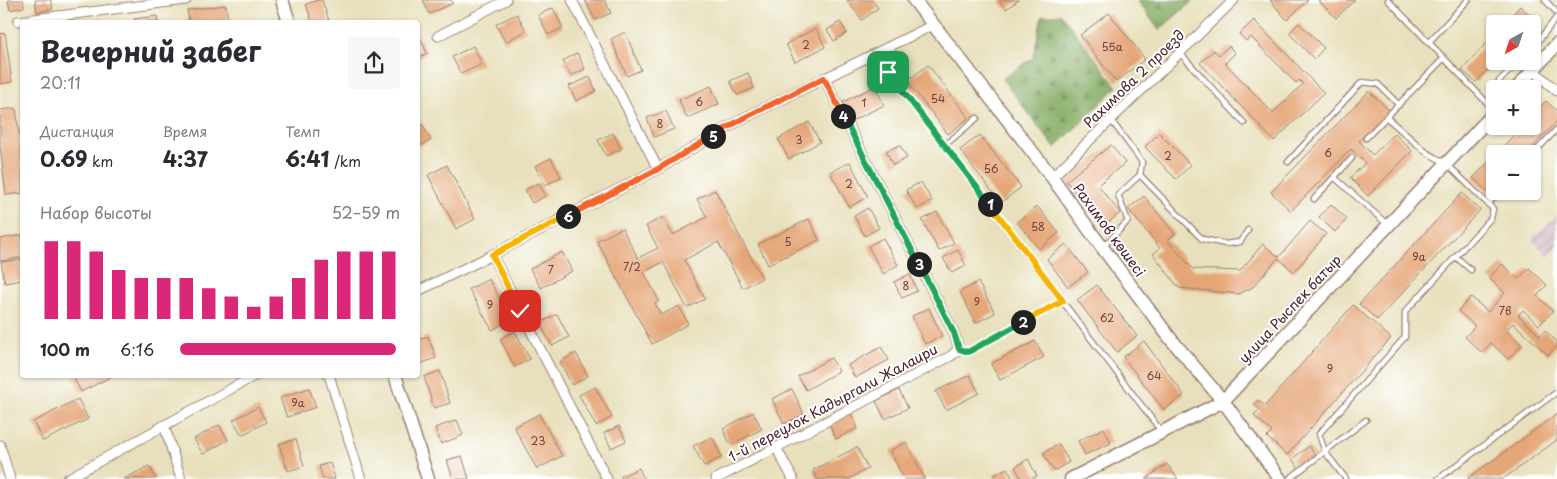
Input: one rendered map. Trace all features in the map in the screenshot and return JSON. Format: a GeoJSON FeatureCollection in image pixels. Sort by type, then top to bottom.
{"type":"FeatureCollection","features":[{"type":"Feature","properties":{"kind":"street"},"geometry":{"type":"LineString","coordinates":[[26,20],[186,0]]}},
{"type":"Feature","properties":{"kind":"street"},"geometry":{"type":"LineString","coordinates":[[282,0],[288,20]]}},
{"type":"Feature","properties":{"kind":"street"},"geometry":{"type":"LineString","coordinates":[[438,36],[506,0]]}},
{"type":"Feature","properties":{"kind":"street"},"geometry":{"type":"LineString","coordinates":[[572,0],[658,169]]}},
{"type":"Feature","properties":{"kind":"street","name":"Рахимов көшесі"},"geometry":{"type":"LineString","coordinates":[[914,0],[1052,177],[1102,248],[1170,338],[1223,401],[1280,479]]}},
{"type":"Feature","properties":{"kind":"street","name":"Рахимова 2 проезд"},"geometry":{"type":"LineString","coordinates":[[1052,177],[1234,0]]}},
{"type":"Feature","properties":{"kind":"street"},"geometry":{"type":"LineString","coordinates":[[420,290],[658,169],[742,119],[933,25]]}},
{"type":"Feature","properties":{"kind":"street"},"geometry":{"type":"LineString","coordinates":[[1541,62],[1557,44]]}},
{"type":"Feature","properties":{"kind":"street"},"geometry":{"type":"LineString","coordinates":[[1525,80],[1534,70],[1557,91]]}},
{"type":"Feature","properties":{"kind":"street","name":"1-й переулок Кадыргали Жалаири"},"geometry":{"type":"LineString","coordinates":[[716,479],[777,449],[952,356],[959,349],[954,333],[824,78]]}},
{"type":"Feature","properties":{"kind":"street","name":"улица Рыспек батыр"},"geometry":{"type":"LineString","coordinates":[[1071,479],[1223,401],[1486,121]]}},
{"type":"Feature","properties":{"kind":"street"},"geometry":{"type":"LineString","coordinates":[[492,255],[607,479]]}},
{"type":"Feature","properties":{"kind":"street"},"geometry":{"type":"LineString","coordinates":[[67,479],[250,378]]}},
{"type":"Feature","properties":{"kind":"street"},"geometry":{"type":"LineString","coordinates":[[330,378],[361,479]]}},
{"type":"Feature","properties":{"kind":"street"},"geometry":{"type":"LineString","coordinates":[[396,378],[428,479]]}},
{"type":"Feature","properties":{"kind":"street"},"geometry":{"type":"LineString","coordinates":[[164,425],[181,479]]}},
{"type":"Feature","properties":{"kind":"street"},"geometry":{"type":"LineString","coordinates":[[0,446],[10,479]]}},
{"type":"Feature","properties":{"kind":"street"},"geometry":{"type":"LineString","coordinates":[[777,449],[793,479]]}},
{"type":"Feature","properties":{"kind":"lane"},"geometry":{"type":"LineString","coordinates":[[1388,0],[1486,102]]}},
{"type":"Feature","properties":{"kind":"lane"},"geometry":{"type":"LineString","coordinates":[[1428,43],[1468,0]]}},
{"type":"Feature","properties":{"kind":"lane"},"geometry":{"type":"LineString","coordinates":[[1545,0],[1557,13]]}},
{"type":"Feature","properties":{"kind":"lane"},"geometry":{"type":"LineString","coordinates":[[1541,40],[1557,17]]}},
{"type":"Feature","properties":{"kind":"lane"},"geometry":{"type":"LineString","coordinates":[[1541,48],[1547,55]]}},
{"type":"Feature","properties":{"kind":"lane"},"geometry":{"type":"LineString","coordinates":[[1180,53],[1244,123]]}},
{"type":"Feature","properties":{"kind":"lane"},"geometry":{"type":"LineString","coordinates":[[1366,138],[1444,58]]}},
{"type":"Feature","properties":{"kind":"lane"},"geometry":{"type":"LineString","coordinates":[[1501,80],[1511,70]]}},
{"type":"Feature","properties":{"kind":"lane"},"geometry":{"type":"LineString","coordinates":[[888,72],[1162,432]]}},
{"type":"Feature","properties":{"kind":"lane"},"geometry":{"type":"LineString","coordinates":[[1288,162],[1362,82],[1378,84],[1399,105]]}},
{"type":"Feature","properties":{"kind":"lane"},"geometry":{"type":"LineString","coordinates":[[1346,479],[1325,452],[1319,434],[1404,337],[1406,312],[1491,218],[1493,209],[1447,164],[1426,152],[1386,117]]}},
{"type":"Feature","properties":{"kind":"lane"},"geometry":{"type":"LineString","coordinates":[[945,145],[977,118]]}},
{"type":"Feature","properties":{"kind":"lane"},"geometry":{"type":"LineString","coordinates":[[1102,248],[1128,221],[1118,195],[1140,175],[1142,162],[1111,120]]}},
{"type":"Feature","properties":{"kind":"lane"},"geometry":{"type":"LineString","coordinates":[[1541,146],[1557,129]]}},
{"type":"Feature","properties":{"kind":"lane"},"geometry":{"type":"LineString","coordinates":[[1314,199],[1352,158]]}},
{"type":"Feature","properties":{"kind":"lane"},"geometry":{"type":"LineString","coordinates":[[1140,175],[1202,239],[1226,244],[1240,242],[1248,230]]}},
{"type":"Feature","properties":{"kind":"lane"},"geometry":{"type":"LineString","coordinates":[[1334,177],[1389,226]]}},
{"type":"Feature","properties":{"kind":"lane"},"geometry":{"type":"LineString","coordinates":[[1488,204],[1491,200]]}},
{"type":"Feature","properties":{"kind":"lane"},"geometry":{"type":"LineString","coordinates":[[1456,257],[1471,270]]}},
{"type":"Feature","properties":{"kind":"lane"},"geometry":{"type":"LineString","coordinates":[[959,349],[968,352],[1063,301]]}},
{"type":"Feature","properties":{"kind":"lane"},"geometry":{"type":"LineString","coordinates":[[1438,479],[1557,392]]}},
{"type":"Feature","properties":{"kind":"lane"},"geometry":{"type":"LineString","coordinates":[[1289,479],[1366,420]]}},
{"type":"Feature","properties":{"kind":"shaded area"},"geometry":{"type":"Polygon","coordinates":[[[1557,215],[1557,247],[1548,256],[1532,239],[1557,215]]]}},
{"type":"Feature","properties":{"kind":"green space"},"geometry":{"type":"Polygon","coordinates":[[[1137,0],[1194,0],[1159,30],[1137,0]]]}},
{"type":"Feature","properties":{"kind":"green space"},"geometry":{"type":"Polygon","coordinates":[[[1061,14],[1117,87],[1055,148],[1002,79],[1033,58],[1042,16],[1061,14]]]}},
{"type":"Feature","properties":{"kind":"building"},"geometry":{"type":"Polygon","coordinates":[[[8,0],[23,0],[24,7],[10,10],[8,0]]]}},
{"type":"Feature","properties":{"kind":"building"},"geometry":{"type":"Polygon","coordinates":[[[35,0],[51,0],[53,9],[37,12],[35,0]]]}},
{"type":"Feature","properties":{"kind":"building"},"geometry":{"type":"Polygon","coordinates":[[[322,0],[329,20],[311,20],[306,4],[322,0]]]}},
{"type":"Feature","properties":{"kind":"building"},"geometry":{"type":"Polygon","coordinates":[[[423,0],[451,0],[453,3],[429,14],[423,0]]]}},
{"type":"Feature","properties":{"kind":"building"},"geometry":{"type":"Polygon","coordinates":[[[585,0],[605,0],[611,13],[595,20],[585,0]]]}},
{"type":"Feature","properties":{"kind":"building"},"geometry":{"type":"Polygon","coordinates":[[[847,0],[872,0],[878,8],[862,20],[847,0]]]}},
{"type":"Feature","properties":{"kind":"building"},"geometry":{"type":"Polygon","coordinates":[[[999,0],[1019,0],[1006,9],[999,0]]]}},
{"type":"Feature","properties":{"kind":"building"},"geometry":{"type":"Polygon","coordinates":[[[1270,0],[1308,0],[1287,20],[1270,0]]]}},
{"type":"Feature","properties":{"kind":"building"},"geometry":{"type":"Polygon","coordinates":[[[1318,0],[1355,0],[1336,18],[1318,0]]]}},
{"type":"Feature","properties":{"kind":"building"},"geometry":{"type":"Polygon","coordinates":[[[226,5],[228,20],[189,20],[187,10],[226,5]]]}},
{"type":"Feature","properties":{"kind":"building"},"geometry":{"type":"Polygon","coordinates":[[[1520,6],[1530,15],[1512,15],[1520,6]]]}},
{"type":"Feature","properties":{"kind":"building"},"geometry":{"type":"Polygon","coordinates":[[[553,8],[563,28],[548,35],[538,15],[553,8]]]}},
{"type":"Feature","properties":{"kind":"building"},"geometry":{"type":"Polygon","coordinates":[[[1109,13],[1145,59],[1116,82],[1080,35],[1109,13]]]}},
{"type":"Feature","properties":{"kind":"building"},"geometry":{"type":"Polygon","coordinates":[[[517,14],[526,31],[505,42],[496,24],[517,14]]]}},
{"type":"Feature","properties":{"kind":"building"},"geometry":{"type":"Polygon","coordinates":[[[157,16],[158,20],[134,20],[157,16]]]}},
{"type":"Feature","properties":{"kind":"building"},"geometry":{"type":"Polygon","coordinates":[[[1254,20],[1324,93],[1274,141],[1200,63],[1214,50],[1219,55],[1229,46],[1235,53],[1225,63],[1273,113],[1303,84],[1299,80],[1296,83],[1251,37],[1246,41],[1239,34],[1254,20]]]}},
{"type":"Feature","properties":{"kind":"building"},"geometry":{"type":"Polygon","coordinates":[[[840,22],[847,33],[834,41],[827,30],[840,22]]]}},
{"type":"Feature","properties":{"kind":"building"},"geometry":{"type":"Polygon","coordinates":[[[1299,23],[1324,48],[1314,59],[1289,33],[1299,23]]]}},
{"type":"Feature","properties":{"kind":"building"},"geometry":{"type":"Polygon","coordinates":[[[816,28],[825,47],[795,62],[786,44],[816,28]]]}},
{"type":"Feature","properties":{"kind":"building"},"geometry":{"type":"Polygon","coordinates":[[[625,32],[641,70],[627,76],[611,39],[625,32]]]}},
{"type":"Feature","properties":{"kind":"building"},"geometry":{"type":"Polygon","coordinates":[[[5,33],[12,82],[0,84],[0,34],[5,33]]]}},
{"type":"Feature","properties":{"kind":"building"},"geometry":{"type":"Polygon","coordinates":[[[420,37],[427,53],[420,57],[420,37]]]}},
{"type":"Feature","properties":{"kind":"building"},"geometry":{"type":"Polygon","coordinates":[[[1486,44],[1487,70],[1476,82],[1462,70],[1486,44]]]}},
{"type":"Feature","properties":{"kind":"building"},"geometry":{"type":"Polygon","coordinates":[[[473,46],[482,64],[461,74],[452,57],[473,46]]]}},
{"type":"Feature","properties":{"kind":"building"},"geometry":{"type":"Polygon","coordinates":[[[577,53],[585,69],[571,76],[563,61],[577,53]]]}},
{"type":"Feature","properties":{"kind":"building"},"geometry":{"type":"Polygon","coordinates":[[[928,65],[969,118],[948,134],[907,81],[928,65]]]}},
{"type":"Feature","properties":{"kind":"building"},"geometry":{"type":"Polygon","coordinates":[[[748,73],[754,88],[737,95],[730,81],[748,73]]]}},
{"type":"Feature","properties":{"kind":"building"},"geometry":{"type":"Polygon","coordinates":[[[590,77],[596,91],[576,101],[569,86],[590,77]]]}},
{"type":"Feature","properties":{"kind":"building"},"geometry":{"type":"Polygon","coordinates":[[[711,86],[719,104],[687,118],[679,100],[711,86]]]}},
{"type":"Feature","properties":{"kind":"building"},"geometry":{"type":"Polygon","coordinates":[[[875,86],[884,105],[852,121],[843,102],[875,86]]]}},
{"type":"Feature","properties":{"kind":"building"},"geometry":{"type":"Polygon","coordinates":[[[1369,91],[1389,110],[1359,141],[1373,155],[1394,133],[1412,151],[1368,196],[1350,178],[1365,163],[1351,149],[1291,211],[1271,192],[1369,91]]]}},
{"type":"Feature","properties":{"kind":"building"},"geometry":{"type":"Polygon","coordinates":[[[1546,101],[1557,111],[1557,121],[1534,145],[1504,145],[1514,135],[1541,135],[1541,106],[1546,101]]]}},
{"type":"Feature","properties":{"kind":"building"},"geometry":{"type":"Polygon","coordinates":[[[16,108],[20,141],[20,193],[6,195],[0,146],[0,110],[16,108]]]}},
{"type":"Feature","properties":{"kind":"building"},"geometry":{"type":"Polygon","coordinates":[[[666,111],[674,129],[654,137],[647,118],[666,111]]]}},
{"type":"Feature","properties":{"kind":"building"},"geometry":{"type":"Polygon","coordinates":[[[809,122],[820,142],[789,159],[778,139],[809,122]]]}},
{"type":"Feature","properties":{"kind":"building"},"geometry":{"type":"Polygon","coordinates":[[[422,124],[431,140],[420,146],[420,126],[422,124]]]}},
{"type":"Feature","properties":{"kind":"building"},"geometry":{"type":"Polygon","coordinates":[[[613,133],[621,149],[606,156],[598,140],[613,133]]]}},
{"type":"Feature","properties":{"kind":"building"},"geometry":{"type":"Polygon","coordinates":[[[1159,133],[1191,165],[1176,179],[1145,147],[1159,133]]]}},
{"type":"Feature","properties":{"kind":"building"},"geometry":{"type":"Polygon","coordinates":[[[980,135],[1021,187],[1001,203],[960,150],[980,135]]]}},
{"type":"Feature","properties":{"kind":"building"},"geometry":{"type":"Polygon","coordinates":[[[900,145],[907,158],[893,165],[886,151],[900,145]]]}},
{"type":"Feature","properties":{"kind":"building"},"geometry":{"type":"Polygon","coordinates":[[[1111,145],[1125,163],[1098,185],[1120,213],[1103,227],[1066,181],[1111,145]]]}},
{"type":"Feature","properties":{"kind":"building"},"geometry":{"type":"Polygon","coordinates":[[[551,158],[561,177],[545,185],[535,166],[551,158]]]}},
{"type":"Feature","properties":{"kind":"building"},"geometry":{"type":"Polygon","coordinates":[[[850,162],[868,197],[849,207],[830,172],[850,162]]]}},
{"type":"Feature","properties":{"kind":"building"},"geometry":{"type":"Polygon","coordinates":[[[1486,164],[1486,190],[1473,178],[1486,164]]]}},
{"type":"Feature","properties":{"kind":"building"},"geometry":{"type":"Polygon","coordinates":[[[447,165],[475,219],[456,229],[428,175],[447,165]]]}},
{"type":"Feature","properties":{"kind":"building"},"geometry":{"type":"Polygon","coordinates":[[[921,182],[932,201],[917,209],[906,190],[921,182]]]}},
{"type":"Feature","properties":{"kind":"building"},"geometry":{"type":"Polygon","coordinates":[[[539,183],[546,196],[532,203],[525,190],[539,183]]]}},
{"type":"Feature","properties":{"kind":"building"},"geometry":{"type":"Polygon","coordinates":[[[715,190],[762,278],[743,288],[718,242],[684,260],[705,299],[687,308],[663,262],[644,272],[659,301],[655,303],[661,315],[679,306],[688,324],[652,344],[597,241],[622,228],[638,258],[658,248],[646,226],[663,217],[673,235],[707,217],[697,199],[715,190]]]}},
{"type":"Feature","properties":{"kind":"building"},"geometry":{"type":"Polygon","coordinates":[[[1462,193],[1480,210],[1377,320],[1359,304],[1462,193]]]}},
{"type":"Feature","properties":{"kind":"building"},"geometry":{"type":"Polygon","coordinates":[[[1144,196],[1175,234],[1167,240],[1193,269],[1240,271],[1263,244],[1279,257],[1310,221],[1326,234],[1294,272],[1278,258],[1253,287],[1239,294],[1179,288],[1153,254],[1160,248],[1128,209],[1144,196]]]}},
{"type":"Feature","properties":{"kind":"building"},"geometry":{"type":"Polygon","coordinates":[[[1331,204],[1347,219],[1335,232],[1319,217],[1331,204]]]}},
{"type":"Feature","properties":{"kind":"building"},"geometry":{"type":"Polygon","coordinates":[[[1037,206],[1059,233],[1039,249],[1017,222],[1037,206]]]}},
{"type":"Feature","properties":{"kind":"building"},"geometry":{"type":"Polygon","coordinates":[[[868,208],[879,228],[865,236],[854,216],[868,208]]]}},
{"type":"Feature","properties":{"kind":"building"},"geometry":{"type":"Polygon","coordinates":[[[937,212],[954,243],[939,251],[922,220],[937,212]]]}},
{"type":"Feature","properties":{"kind":"building"},"geometry":{"type":"Polygon","coordinates":[[[809,219],[819,240],[768,265],[758,244],[809,219]]]}},
{"type":"Feature","properties":{"kind":"building"},"geometry":{"type":"Polygon","coordinates":[[[20,235],[20,257],[0,261],[0,239],[20,235]]]}},
{"type":"Feature","properties":{"kind":"building"},"geometry":{"type":"Polygon","coordinates":[[[883,238],[898,265],[883,274],[868,246],[883,238]]]}},
{"type":"Feature","properties":{"kind":"building"},"geometry":{"type":"Polygon","coordinates":[[[1066,244],[1088,272],[1068,287],[1047,259],[1066,244]]]}},
{"type":"Feature","properties":{"kind":"building"},"geometry":{"type":"Polygon","coordinates":[[[958,250],[966,266],[952,273],[943,258],[958,250]]]}},
{"type":"Feature","properties":{"kind":"building"},"geometry":{"type":"Polygon","coordinates":[[[562,252],[572,271],[541,288],[530,269],[562,252]]]}},
{"type":"Feature","properties":{"kind":"building"},"geometry":{"type":"Polygon","coordinates":[[[20,259],[20,280],[5,283],[1,262],[20,259]]]}},
{"type":"Feature","properties":{"kind":"building"},"geometry":{"type":"Polygon","coordinates":[[[1502,264],[1518,279],[1529,268],[1547,285],[1537,296],[1553,311],[1539,325],[1523,310],[1518,315],[1540,336],[1545,330],[1557,342],[1557,346],[1548,355],[1513,323],[1506,330],[1522,345],[1508,359],[1491,343],[1482,353],[1465,337],[1475,326],[1458,311],[1471,297],[1488,312],[1505,293],[1489,278],[1502,264]]]}},
{"type":"Feature","properties":{"kind":"building"},"geometry":{"type":"Polygon","coordinates":[[[910,274],[917,291],[902,298],[894,282],[910,274]]]}},
{"type":"Feature","properties":{"kind":"building"},"geometry":{"type":"Polygon","coordinates":[[[489,279],[511,320],[492,330],[469,289],[489,279]]]}},
{"type":"Feature","properties":{"kind":"building"},"geometry":{"type":"Polygon","coordinates":[[[978,282],[995,313],[976,323],[960,292],[978,282]]]}},
{"type":"Feature","properties":{"kind":"building"},"geometry":{"type":"Polygon","coordinates":[[[1097,285],[1137,336],[1117,352],[1077,300],[1097,285]]]}},
{"type":"Feature","properties":{"kind":"building"},"geometry":{"type":"Polygon","coordinates":[[[1353,305],[1391,338],[1287,455],[1267,437],[1272,432],[1254,416],[1260,410],[1254,405],[1258,400],[1265,406],[1353,305]]]}},
{"type":"Feature","properties":{"kind":"building"},"geometry":{"type":"Polygon","coordinates":[[[929,308],[942,336],[925,344],[912,316],[929,308]]]}},
{"type":"Feature","properties":{"kind":"building"},"geometry":{"type":"Polygon","coordinates":[[[557,314],[569,337],[552,346],[540,323],[557,314]]]}},
{"type":"Feature","properties":{"kind":"building"},"geometry":{"type":"Polygon","coordinates":[[[515,331],[530,359],[515,367],[500,339],[515,331]]]}},
{"type":"Feature","properties":{"kind":"building"},"geometry":{"type":"Polygon","coordinates":[[[428,336],[436,358],[420,364],[420,339],[428,336]]]}},
{"type":"Feature","properties":{"kind":"building"},"geometry":{"type":"Polygon","coordinates":[[[1035,341],[1044,357],[1000,380],[991,364],[1035,341]]]}},
{"type":"Feature","properties":{"kind":"building"},"geometry":{"type":"Polygon","coordinates":[[[1144,341],[1184,395],[1164,410],[1123,357],[1144,341]]]}},
{"type":"Feature","properties":{"kind":"building"},"geometry":{"type":"Polygon","coordinates":[[[881,347],[889,360],[855,378],[848,365],[881,347]]]}},
{"type":"Feature","properties":{"kind":"building"},"geometry":{"type":"Polygon","coordinates":[[[576,353],[588,376],[572,385],[560,362],[576,353]]]}},
{"type":"Feature","properties":{"kind":"building"},"geometry":{"type":"Polygon","coordinates":[[[831,358],[839,371],[806,390],[798,376],[831,358]]]}},
{"type":"Feature","properties":{"kind":"building"},"geometry":{"type":"Polygon","coordinates":[[[440,371],[450,403],[434,408],[424,377],[440,371]]]}},
{"type":"Feature","properties":{"kind":"building"},"geometry":{"type":"Polygon","coordinates":[[[970,375],[979,393],[946,410],[936,391],[970,375]]]}},
{"type":"Feature","properties":{"kind":"building"},"geometry":{"type":"Polygon","coordinates":[[[74,378],[108,378],[81,392],[74,378]]]}},
{"type":"Feature","properties":{"kind":"building"},"geometry":{"type":"Polygon","coordinates":[[[595,387],[612,417],[596,426],[579,395],[595,387]]]}},
{"type":"Feature","properties":{"kind":"building"},"geometry":{"type":"Polygon","coordinates":[[[309,388],[316,407],[287,417],[280,398],[309,388]]]}},
{"type":"Feature","properties":{"kind":"building"},"geometry":{"type":"Polygon","coordinates":[[[792,389],[804,414],[784,424],[772,399],[792,389]]]}},
{"type":"Feature","properties":{"kind":"building"},"geometry":{"type":"Polygon","coordinates":[[[899,390],[908,408],[885,419],[876,401],[899,390]]]}},
{"type":"Feature","properties":{"kind":"building"},"geometry":{"type":"Polygon","coordinates":[[[78,399],[88,419],[43,441],[33,422],[78,399]]]}},
{"type":"Feature","properties":{"kind":"building"},"geometry":{"type":"Polygon","coordinates":[[[258,407],[266,422],[242,435],[233,420],[258,407]]]}},
{"type":"Feature","properties":{"kind":"building"},"geometry":{"type":"Polygon","coordinates":[[[753,412],[762,429],[731,445],[723,429],[753,412]]]}},
{"type":"Feature","properties":{"kind":"building"},"geometry":{"type":"Polygon","coordinates":[[[539,414],[562,456],[537,469],[514,427],[539,414]]]}},
{"type":"Feature","properties":{"kind":"building"},"geometry":{"type":"Polygon","coordinates":[[[851,414],[858,428],[836,439],[829,424],[851,414]]]}},
{"type":"Feature","properties":{"kind":"building"},"geometry":{"type":"Polygon","coordinates":[[[1557,414],[1557,440],[1503,479],[1467,479],[1557,414]]]}},
{"type":"Feature","properties":{"kind":"building"},"geometry":{"type":"Polygon","coordinates":[[[457,420],[463,435],[441,444],[435,428],[457,420]]]}},
{"type":"Feature","properties":{"kind":"building"},"geometry":{"type":"Polygon","coordinates":[[[219,425],[228,440],[203,454],[194,439],[219,425]]]}},
{"type":"Feature","properties":{"kind":"building"},"geometry":{"type":"Polygon","coordinates":[[[619,426],[626,441],[611,448],[604,433],[619,426]]]}},
{"type":"Feature","properties":{"kind":"building"},"geometry":{"type":"Polygon","coordinates":[[[1104,428],[1111,443],[1085,455],[1078,441],[1104,428]]]}},
{"type":"Feature","properties":{"kind":"building"},"geometry":{"type":"Polygon","coordinates":[[[712,437],[722,457],[704,466],[693,446],[712,437]]]}},
{"type":"Feature","properties":{"kind":"building"},"geometry":{"type":"Polygon","coordinates":[[[296,439],[304,466],[288,471],[279,444],[296,439]]]}},
{"type":"Feature","properties":{"kind":"building"},"geometry":{"type":"Polygon","coordinates":[[[906,442],[925,479],[904,479],[890,451],[906,442]]]}},
{"type":"Feature","properties":{"kind":"building"},"geometry":{"type":"Polygon","coordinates":[[[1059,444],[1069,462],[1054,471],[1043,453],[1059,444]]]}},
{"type":"Feature","properties":{"kind":"building"},"geometry":{"type":"Polygon","coordinates":[[[1309,446],[1316,456],[1299,469],[1292,459],[1309,446]]]}},
{"type":"Feature","properties":{"kind":"building"},"geometry":{"type":"Polygon","coordinates":[[[857,447],[868,469],[848,479],[817,479],[813,470],[857,447]]]}},
{"type":"Feature","properties":{"kind":"building"},"geometry":{"type":"Polygon","coordinates":[[[462,456],[469,479],[453,479],[447,460],[462,456]]]}},
{"type":"Feature","properties":{"kind":"building"},"geometry":{"type":"Polygon","coordinates":[[[1028,459],[1037,476],[1031,479],[1022,479],[1015,467],[1028,459]]]}},
{"type":"Feature","properties":{"kind":"building"},"geometry":{"type":"Polygon","coordinates":[[[330,463],[335,479],[323,479],[319,466],[330,463]]]}},
{"type":"Feature","properties":{"kind":"building"},"geometry":{"type":"Polygon","coordinates":[[[1167,464],[1178,479],[1146,479],[1167,464]]]}},
{"type":"Feature","properties":{"kind":"building"},"geometry":{"type":"Polygon","coordinates":[[[149,466],[156,479],[124,479],[149,466]]]}},
{"type":"Feature","properties":{"kind":"building"},"geometry":{"type":"Polygon","coordinates":[[[639,468],[644,479],[623,479],[621,476],[639,468]]]}},
{"type":"Feature","properties":{"kind":"building"},"geometry":{"type":"Polygon","coordinates":[[[1007,468],[1013,479],[996,479],[994,475],[1007,468]]]}},
{"type":"Feature","properties":{"kind":"route"},"geometry":{"type":"LineString","coordinates":[[520,311],[492,255],[658,169],[742,119],[824,78],[954,333],[959,349],[968,352],[1063,301],[888,72]]}}]}
